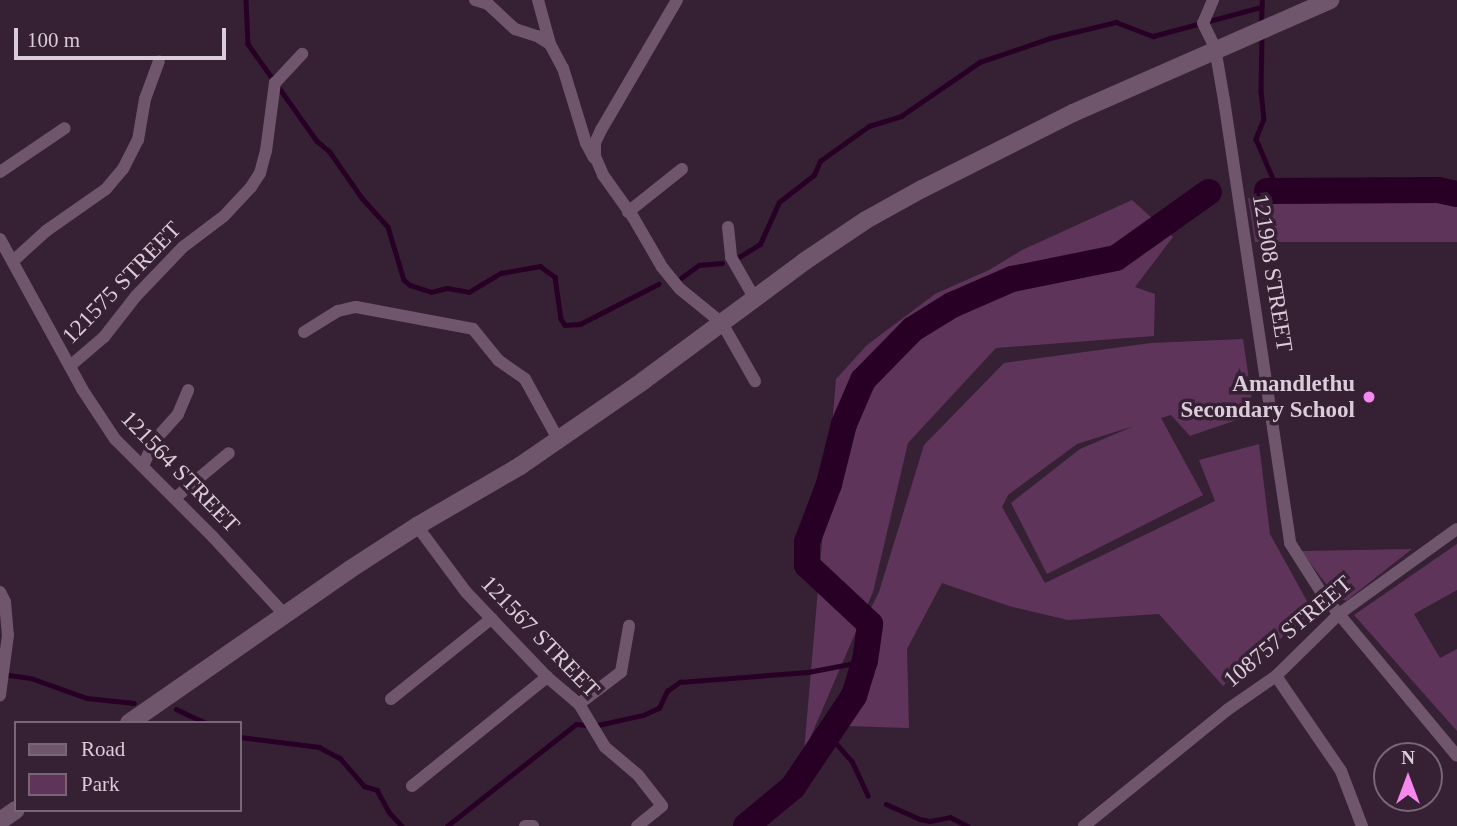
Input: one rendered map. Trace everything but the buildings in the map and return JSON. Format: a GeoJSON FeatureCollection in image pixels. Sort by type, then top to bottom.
{"type":"FeatureCollection","features":[{"type":"Feature","properties":{"kind":"street"},"geometry":{"type":"LineString","coordinates":[[475,0],[488,4],[515,29],[537,36],[550,44]]}},
{"type":"Feature","properties":{"kind":"street"},"geometry":{"type":"LineString","coordinates":[[538,0],[550,44],[563,68],[586,143],[597,164],[670,278],[722,323],[755,381]]}},
{"type":"Feature","properties":{"kind":"street"},"geometry":{"type":"LineString","coordinates":[[597,164],[594,149],[601,130],[677,0]]}},
{"type":"Feature","properties":{"kind":"street","name":"121908 STREET"},"geometry":{"type":"LineString","coordinates":[[1213,0],[1203,23],[1221,46],[1286,523],[1296,555],[1339,614],[1457,756]]}},
{"type":"Feature","properties":{"kind":"street"},"geometry":{"type":"LineString","coordinates":[[132,721],[284,614],[417,526],[520,466],[866,220],[922,188],[1073,113],[1329,0]]}},
{"type":"Feature","properties":{"kind":"street","name":"121575 STREET"},"geometry":{"type":"LineString","coordinates":[[69,366],[104,337],[136,296],[183,247],[224,216],[251,187],[266,151],[275,83],[302,54]]}},
{"type":"Feature","properties":{"kind":"street"},"geometry":{"type":"LineString","coordinates":[[13,261],[46,231],[106,190],[123,169],[138,140],[145,99],[159,61]]}},
{"type":"Feature","properties":{"kind":"street"},"geometry":{"type":"LineString","coordinates":[[0,172],[65,128]]}},
{"type":"Feature","properties":{"kind":"street"},"geometry":{"type":"LineString","coordinates":[[628,212],[682,169]]}},
{"type":"Feature","properties":{"kind":"street"},"geometry":{"type":"LineString","coordinates":[[728,227],[731,257],[755,299]]}},
{"type":"Feature","properties":{"kind":"street","name":"121564 STREET"},"geometry":{"type":"LineString","coordinates":[[0,239],[95,411],[116,439],[284,614]]}},
{"type":"Feature","properties":{"kind":"street"},"geometry":{"type":"LineString","coordinates":[[304,332],[338,311],[356,307],[472,329],[498,360],[526,379],[558,439]]}},
{"type":"Feature","properties":{"kind":"street"},"geometry":{"type":"LineString","coordinates":[[143,466],[154,441],[178,414],[188,390]]}},
{"type":"Feature","properties":{"kind":"street"},"geometry":{"type":"LineString","coordinates":[[175,498],[229,453]]}},
{"type":"Feature","properties":{"kind":"street","name":"121567 STREET"},"geometry":{"type":"LineString","coordinates":[[417,526],[466,592],[547,677],[579,704],[605,747],[638,775],[662,806],[637,826]]}},
{"type":"Feature","properties":{"kind":"street","name":"108757 STREET"},"geometry":{"type":"LineString","coordinates":[[1084,826],[1227,710],[1276,676],[1339,614],[1457,529]]}},
{"type":"Feature","properties":{"kind":"street"},"geometry":{"type":"LineString","coordinates":[[0,593],[5,602],[8,635],[0,695]]}},
{"type":"Feature","properties":{"kind":"street"},"geometry":{"type":"LineString","coordinates":[[391,699],[492,618]]}},
{"type":"Feature","properties":{"kind":"street"},"geometry":{"type":"LineString","coordinates":[[579,704],[621,672],[629,626]]}},
{"type":"Feature","properties":{"kind":"street"},"geometry":{"type":"LineString","coordinates":[[1276,676],[1341,771],[1362,826]]}},
{"type":"Feature","properties":{"kind":"street"},"geometry":{"type":"LineString","coordinates":[[412,786],[547,677]]}},
{"type":"Feature","properties":{"kind":"street"},"geometry":{"type":"LineString","coordinates":[[525,826],[533,826]]}},
{"type":"Feature","properties":{"kind":"green space"},"geometry":{"type":"Polygon","coordinates":[[[1438,195],[1457,199],[1457,242],[1255,242],[1248,198],[1438,195]]]}},
{"type":"Feature","properties":{"kind":"green space"},"geometry":{"type":"Polygon","coordinates":[[[1132,200],[1173,237],[1135,287],[1155,294],[1154,336],[996,348],[908,443],[873,592],[804,752],[836,379],[867,345],[935,294],[989,270],[1022,250],[1132,200]]]}},
{"type":"Feature","properties":{"kind":"green space"},"geometry":{"type":"Polygon","coordinates":[[[1243,339],[1254,414],[1190,436],[1171,415],[1161,418],[1203,495],[1047,574],[1011,503],[1080,449],[1134,426],[1077,444],[1008,495],[1002,507],[1045,583],[1215,501],[1199,460],[1259,444],[1270,534],[1313,612],[1223,686],[1159,614],[1068,620],[1009,606],[942,583],[907,649],[909,728],[845,726],[865,689],[876,624],[869,612],[879,592],[924,445],[1004,363],[1151,343],[1243,339]]]}},
{"type":"Feature","properties":{"kind":"green space"},"geometry":{"type":"Polygon","coordinates":[[[1457,544],[1457,590],[1414,614],[1440,658],[1457,649],[1457,731],[1354,615],[1457,544]]]}},
{"type":"Feature","properties":{"kind":"green space"},"geometry":{"type":"Polygon","coordinates":[[[1412,549],[1346,601],[1336,597],[1301,551],[1412,549]]]}},
{"type":"Feature","properties":{"kind":"waterway"},"geometry":{"type":"LineString","coordinates":[[246,0],[248,44],[317,141],[330,152],[362,198],[388,227],[404,280],[410,285],[431,292],[447,288],[469,292],[501,273],[540,266],[555,277],[561,319],[565,325],[580,324],[658,284]]}},
{"type":"Feature","properties":{"kind":"waterway"},"geometry":{"type":"LineString","coordinates":[[1261,24],[1262,0]]}},
{"type":"Feature","properties":{"kind":"waterway"},"geometry":{"type":"LineString","coordinates":[[736,259],[760,244],[779,202],[814,175],[820,161],[869,126],[901,116],[980,62],[1050,38],[1116,22],[1153,36],[1261,7]]}},
{"type":"Feature","properties":{"kind":"waterway"},"geometry":{"type":"LineString","coordinates":[[1262,36],[1261,91],[1264,119],[1256,139],[1278,190]]}},
{"type":"Feature","properties":{"kind":"waterway"},"geometry":{"type":"LineString","coordinates":[[1267,191],[1438,190],[1457,194]]}},
{"type":"Feature","properties":{"kind":"waterway"},"geometry":{"type":"LineString","coordinates":[[746,826],[793,787],[854,696],[865,661],[870,624],[807,565],[807,542],[829,484],[844,424],[863,380],[913,329],[952,305],[1012,279],[1116,258],[1209,192]]}},
{"type":"Feature","properties":{"kind":"waterway"},"geometry":{"type":"LineString","coordinates":[[681,278],[699,265],[722,263]]}},
{"type":"Feature","properties":{"kind":"waterway"},"geometry":{"type":"LineString","coordinates":[[598,725],[643,715],[659,708],[667,691],[680,682],[808,672],[865,661]]}},
{"type":"Feature","properties":{"kind":"waterway"},"geometry":{"type":"LineString","coordinates":[[9,675],[31,678],[87,698],[134,703]]}},
{"type":"Feature","properties":{"kind":"waterway"},"geometry":{"type":"LineString","coordinates":[[176,709],[202,721]]}},
{"type":"Feature","properties":{"kind":"waterway"},"geometry":{"type":"LineString","coordinates":[[447,826],[576,724],[587,725]]}},
{"type":"Feature","properties":{"kind":"waterway"},"geometry":{"type":"LineString","coordinates":[[829,735],[852,761],[868,795]]}},
{"type":"Feature","properties":{"kind":"waterway"},"geometry":{"type":"LineString","coordinates":[[242,737],[319,747],[340,758],[364,786],[377,790],[389,812],[402,826]]}},
{"type":"Feature","properties":{"kind":"waterway"},"geometry":{"type":"LineString","coordinates":[[886,804],[919,819],[930,821],[950,817],[968,826]]}},
{"type":"Feature","properties":{"kind":"place","name":"Amandlethu Secondary School"},"geometry":{"type":"Point","coordinates":[1369,397]}}]}
